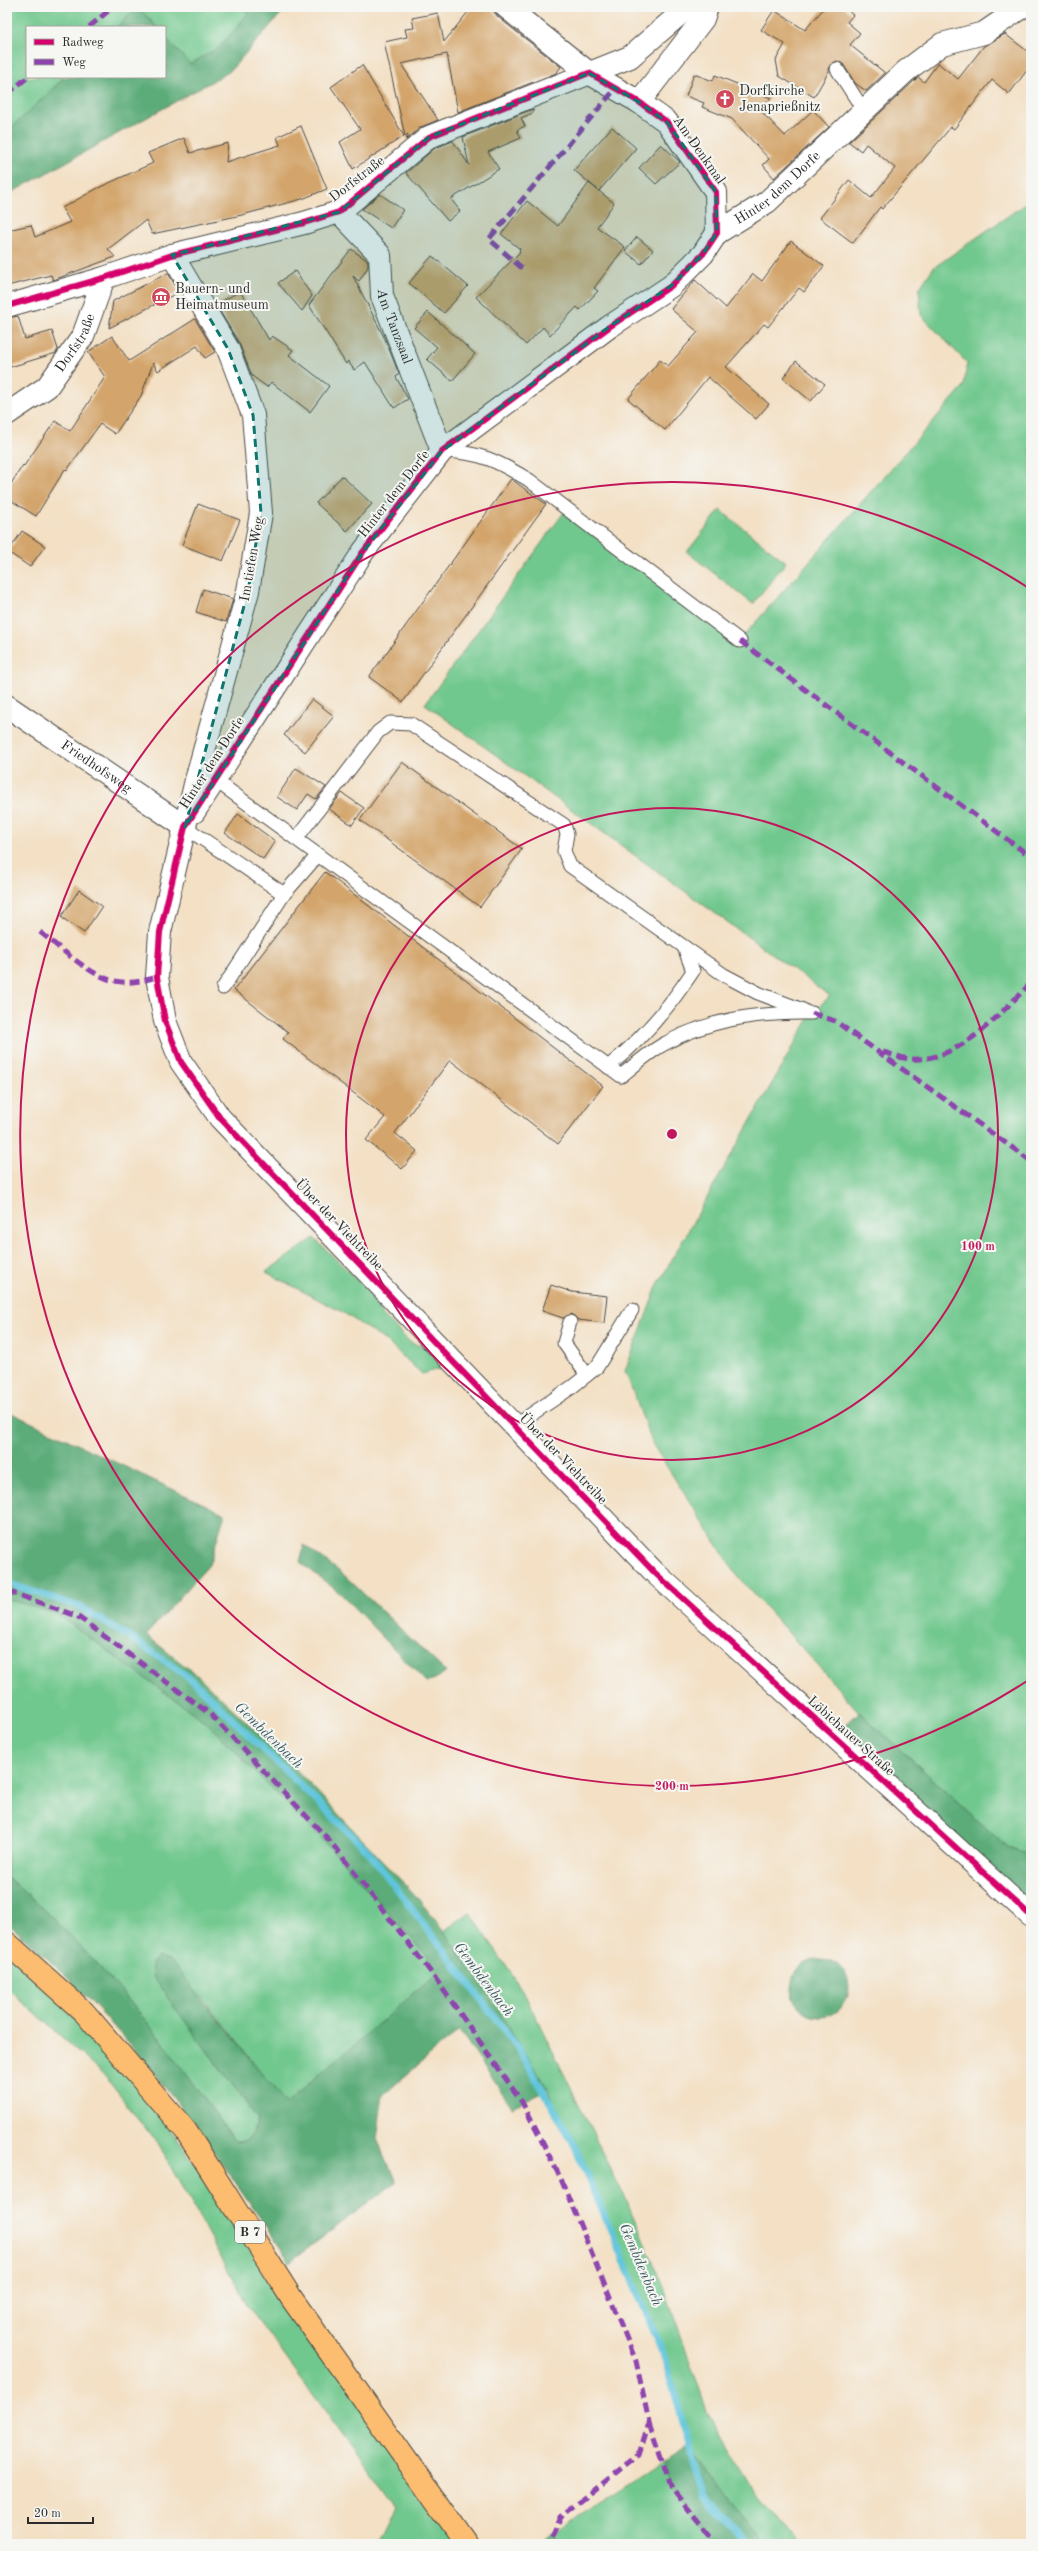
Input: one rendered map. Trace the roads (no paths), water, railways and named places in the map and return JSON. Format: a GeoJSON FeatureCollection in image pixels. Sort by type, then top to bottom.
{"type":"FeatureCollection","features":[{"type":"Feature","properties":{"kind":"main road","name":"B 7"},"geometry":{"type":"LineString","coordinates":[[7,1943],[84,2012],[186,2132],[292,2298],[466,2544]]}},
{"type":"Feature","properties":{"kind":"street","name":"Am Denkmal"},"geometry":{"type":"LineString","coordinates":[[506,7],[589,73],[639,102],[667,122],[716,192],[717,233]]}},
{"type":"Feature","properties":{"kind":"street","name":"Dorfstraße"},"geometry":{"type":"LineString","coordinates":[[7,414],[47,387],[83,336],[104,278],[172,255],[304,223],[339,212],[429,137],[630,57],[688,7]]}},
{"type":"Feature","properties":{"kind":"street"},"geometry":{"type":"LineString","coordinates":[[639,102],[703,19],[707,7]]}},
{"type":"Feature","properties":{"kind":"street","name":"Hinter dem Dorfe"},"geometry":{"type":"LineString","coordinates":[[185,827],[362,552],[442,451],[609,327],[671,286],[702,254],[717,233],[767,202],[906,71],[942,44],[984,33],[1022,7]]}},
{"type":"Feature","properties":{"kind":"street","name":"Am Tanzsaal"},"geometry":{"type":"LineString","coordinates":[[339,212],[380,255],[382,296],[442,451]]}},
{"type":"Feature","properties":{"kind":"street","name":"Im tiefen Weg"},"geometry":{"type":"LineString","coordinates":[[172,255],[228,349],[253,415],[261,512],[248,591],[185,827]]}},
{"type":"Feature","properties":{"kind":"street"},"geometry":{"type":"LineString","coordinates":[[7,306],[104,278]]}},
{"type":"Feature","properties":{"kind":"street","name":"Friedhofsweg"},"geometry":{"type":"LineString","coordinates":[[7,706],[185,827]]}},
{"type":"Feature","properties":{"kind":"street","name":"Über der Viehtreibe"},"geometry":{"type":"LineString","coordinates":[[185,827],[160,932],[157,977],[165,1021],[181,1062],[220,1118],[655,1572]]}},
{"type":"Feature","properties":{"kind":"street","name":"Löbichauer Straße"},"geometry":{"type":"LineString","coordinates":[[655,1572],[1031,1916]]}},
{"type":"Feature","properties":{"kind":"lane"},"geometry":{"type":"LineString","coordinates":[[837,69],[864,111]]}},
{"type":"Feature","properties":{"kind":"lane"},"geometry":{"type":"LineString","coordinates":[[442,451],[468,451],[493,459],[529,480],[740,641]]}},
{"type":"Feature","properties":{"kind":"lane"},"geometry":{"type":"LineString","coordinates":[[215,780],[621,1076],[665,1043],[719,1023],[774,1012],[812,1013],[752,990],[724,975],[570,866],[564,850],[567,834],[564,826],[411,724],[390,723],[378,732],[296,839]]}},
{"type":"Feature","properties":{"kind":"lane"},"geometry":{"type":"LineString","coordinates":[[185,827],[284,894]]}},
{"type":"Feature","properties":{"kind":"lane"},"geometry":{"type":"LineString","coordinates":[[222,988],[284,894],[318,855]]}},
{"type":"Feature","properties":{"kind":"lane"},"geometry":{"type":"LineString","coordinates":[[608,1067],[623,1055],[677,996],[693,971],[684,947]]}},
{"type":"Feature","properties":{"kind":"lane","name":"Über der Viehtreibe"},"geometry":{"type":"LineString","coordinates":[[514,1426],[597,1367],[632,1310]]}},
{"type":"Feature","properties":{"kind":"lane"},"geometry":{"type":"LineString","coordinates":[[570,1322],[564,1343],[587,1375]]}},
{"type":"Feature","properties":{"kind":"waterway","name":"Gembdenbach"},"geometry":{"type":"LineString","coordinates":[[7,1583],[80,1607],[139,1643],[192,1680],[367,1850],[519,2049],[571,2138],[661,2347],[705,2499],[748,2544]]}},
{"type":"Feature","properties":{"kind":"place","name":"Dorfkirche Jenaprießnitz"},"geometry":{"type":"Point","coordinates":[725,99]}},
{"type":"Feature","properties":{"kind":"place","name":"Bauern- und Heimatmuseum"},"geometry":{"type":"Point","coordinates":[161,297]}}]}
